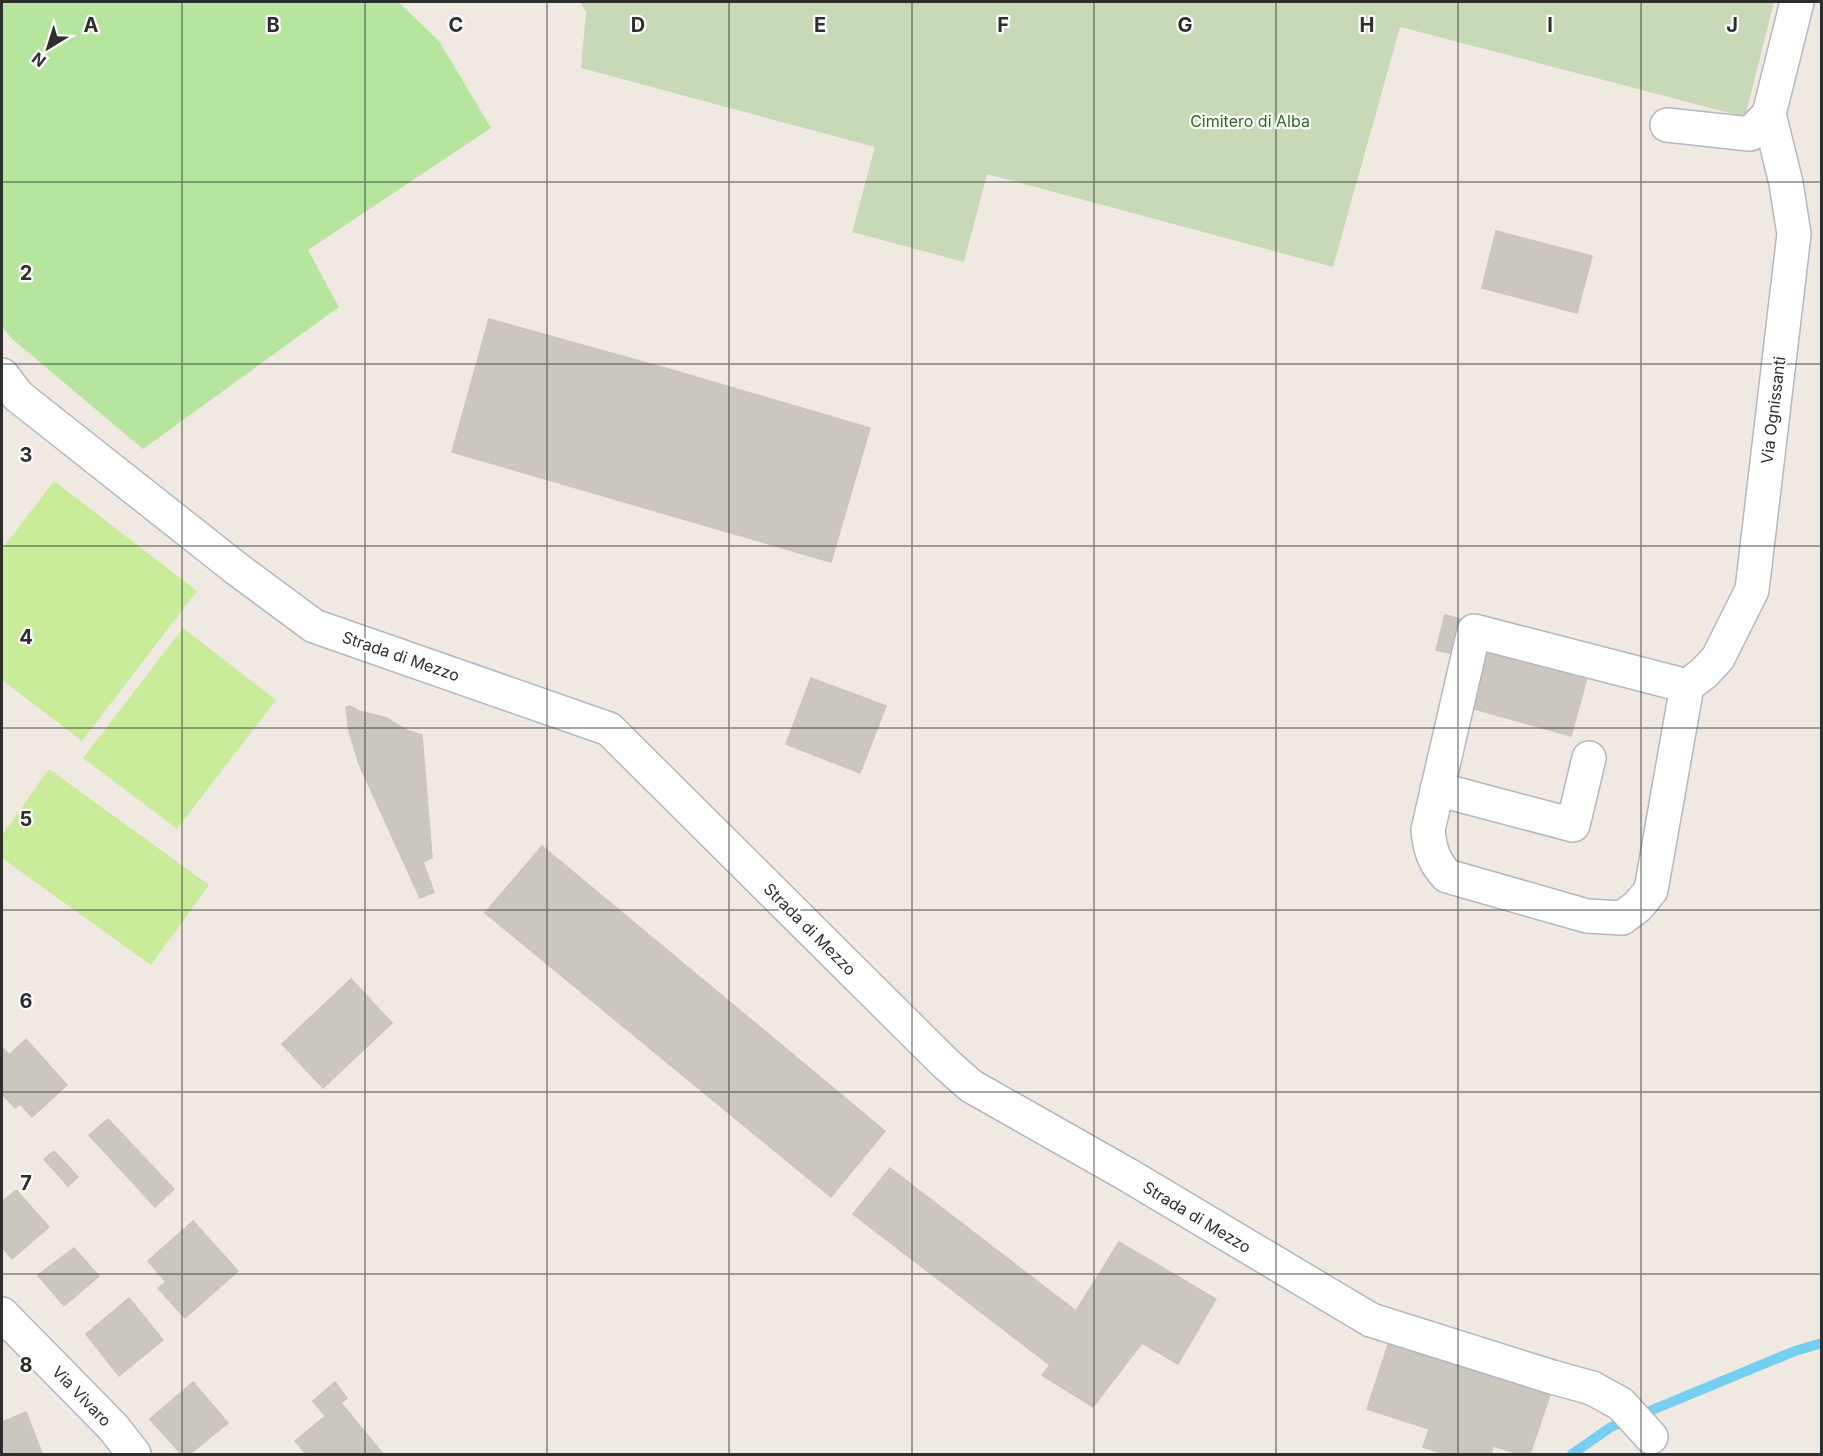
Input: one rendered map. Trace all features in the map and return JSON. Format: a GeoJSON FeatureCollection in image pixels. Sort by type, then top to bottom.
{"type":"FeatureCollection","features":[{"type":"Feature","properties":{"kind":"street","name":"Via Ognissanti"},"geometry":{"type":"LineString","coordinates":[[1687,686],[1718,658],[1752,590],[1794,234],[1786,183],[1769,114],[1797,2]]}},
{"type":"Feature","properties":{"kind":"street"},"geometry":{"type":"LineString","coordinates":[[1667,125],[1750,134],[1769,114]]}},
{"type":"Feature","properties":{"kind":"street","name":"Strada di Mezzo"},"geometry":{"type":"LineString","coordinates":[[2,375],[18,396],[237,569],[314,626],[609,729],[945,1064],[971,1086],[1128,1175],[1371,1320],[1592,1388],[1620,1404],[1651,1437]]}},
{"type":"Feature","properties":{"kind":"street"},"geometry":{"type":"LineString","coordinates":[[1474,631],[1687,686],[1651,890],[1638,906],[1622,918],[1587,916],[1447,876],[1437,865],[1430,850],[1428,830],[1474,631]]}},
{"type":"Feature","properties":{"kind":"street"},"geometry":{"type":"LineString","coordinates":[[1437,789],[1573,825],[1589,758]]}},
{"type":"Feature","properties":{"kind":"street","name":"Via Vivaro"},"geometry":{"type":"LineString","coordinates":[[2,1314],[113,1427],[134,1455]]}},
{"type":"Feature","properties":{"kind":"green space"},"geometry":{"type":"Polygon","coordinates":[[[2,2],[398,2],[439,41],[491,128],[308,250],[339,307],[143,449],[11,338],[2,326],[2,2]]]}},
{"type":"Feature","properties":{"kind":"green space","name":"Cimitero di Alba"},"geometry":{"type":"Polygon","coordinates":[[[580,2],[1774,2],[1745,117],[1400,27],[1333,267],[987,174],[964,262],[852,232],[875,147],[581,68],[586,12],[580,2]]]}},
{"type":"Feature","properties":{"kind":"green space"},"geometry":{"type":"Polygon","coordinates":[[[54,481],[197,591],[82,741],[2,680],[2,549],[54,481]]]}},
{"type":"Feature","properties":{"kind":"green space"},"geometry":{"type":"Polygon","coordinates":[[[183,628],[276,700],[177,829],[83,758],[183,628]]]}},
{"type":"Feature","properties":{"kind":"green space"},"geometry":{"type":"Polygon","coordinates":[[[49,769],[209,885],[151,965],[2,858],[2,835],[49,769]]]}},
{"type":"Feature","properties":{"kind":"building"},"geometry":{"type":"Polygon","coordinates":[[[1496,231],[1592,256],[1577,313],[1482,288],[1496,231]]]}},
{"type":"Feature","properties":{"kind":"building"},"geometry":{"type":"Polygon","coordinates":[[[489,319],[870,428],[831,562],[452,452],[489,319]]]}},
{"type":"Feature","properties":{"kind":"building"},"geometry":{"type":"Polygon","coordinates":[[[1445,615],[1465,620],[1458,655],[1436,650],[1445,615]]]}},
{"type":"Feature","properties":{"kind":"building"},"geometry":{"type":"Polygon","coordinates":[[[1488,645],[1588,674],[1571,736],[1471,708],[1488,645]]]}},
{"type":"Feature","properties":{"kind":"building"},"geometry":{"type":"Polygon","coordinates":[[[811,678],[886,706],[860,773],[786,744],[811,678]]]}},
{"type":"Feature","properties":{"kind":"building"},"geometry":{"type":"Polygon","coordinates":[[[350,706],[359,711],[387,718],[406,730],[422,735],[432,858],[423,862],[434,892],[420,898],[359,764],[349,731],[346,707],[350,706]]]}},
{"type":"Feature","properties":{"kind":"building"},"geometry":{"type":"Polygon","coordinates":[[[542,846],[885,1131],[831,1197],[485,913],[542,846]]]}},
{"type":"Feature","properties":{"kind":"building"},"geometry":{"type":"Polygon","coordinates":[[[351,979],[392,1023],[323,1088],[282,1044],[351,979]]]}},
{"type":"Feature","properties":{"kind":"building"},"geometry":{"type":"Polygon","coordinates":[[[26,1039],[67,1085],[32,1117],[20,1104],[15,1108],[2,1094],[2,1052],[4,1049],[9,1055],[26,1039]]]}},
{"type":"Feature","properties":{"kind":"building"},"geometry":{"type":"Polygon","coordinates":[[[108,1119],[174,1189],[155,1207],[89,1135],[108,1119]]]}},
{"type":"Feature","properties":{"kind":"building"},"geometry":{"type":"Polygon","coordinates":[[[54,1151],[78,1177],[68,1186],[44,1159],[54,1151]]]}},
{"type":"Feature","properties":{"kind":"building"},"geometry":{"type":"Polygon","coordinates":[[[890,1168],[1076,1311],[1119,1242],[1216,1299],[1178,1364],[1142,1343],[1093,1407],[1042,1375],[1050,1365],[853,1214],[890,1168]]]}},
{"type":"Feature","properties":{"kind":"building"},"geometry":{"type":"Polygon","coordinates":[[[16,1190],[49,1227],[12,1259],[2,1247],[2,1202],[16,1190]]]}},
{"type":"Feature","properties":{"kind":"building"},"geometry":{"type":"Polygon","coordinates":[[[193,1221],[238,1271],[185,1318],[158,1288],[166,1282],[148,1261],[193,1221]]]}},
{"type":"Feature","properties":{"kind":"building"},"geometry":{"type":"Polygon","coordinates":[[[74,1248],[99,1276],[64,1306],[38,1275],[74,1248]]]}},
{"type":"Feature","properties":{"kind":"building"},"geometry":{"type":"Polygon","coordinates":[[[129,1298],[163,1340],[119,1376],[86,1334],[129,1298]]]}},
{"type":"Feature","properties":{"kind":"building"},"geometry":{"type":"Polygon","coordinates":[[[1390,1339],[1551,1392],[1530,1454],[1520,1454],[1493,1446],[1491,1454],[1445,1454],[1423,1447],[1429,1429],[1367,1409],[1390,1339]]]}},
{"type":"Feature","properties":{"kind":"building"},"geometry":{"type":"Polygon","coordinates":[[[193,1382],[228,1423],[190,1454],[181,1454],[150,1419],[193,1382]]]}},
{"type":"Feature","properties":{"kind":"building"},"geometry":{"type":"Polygon","coordinates":[[[335,1382],[347,1398],[325,1416],[313,1401],[335,1382]]]}},
{"type":"Feature","properties":{"kind":"building"},"geometry":{"type":"Polygon","coordinates":[[[341,1403],[383,1454],[306,1454],[295,1441],[341,1403]]]}},
{"type":"Feature","properties":{"kind":"building"},"geometry":{"type":"Polygon","coordinates":[[[26,1412],[42,1453],[2,1454],[2,1422],[26,1412]]]}},
{"type":"Feature","properties":{"kind":"waterway"},"geometry":{"type":"LineString","coordinates":[[1572,1454],[1611,1427],[1795,1351],[1822,1343]]}}]}
